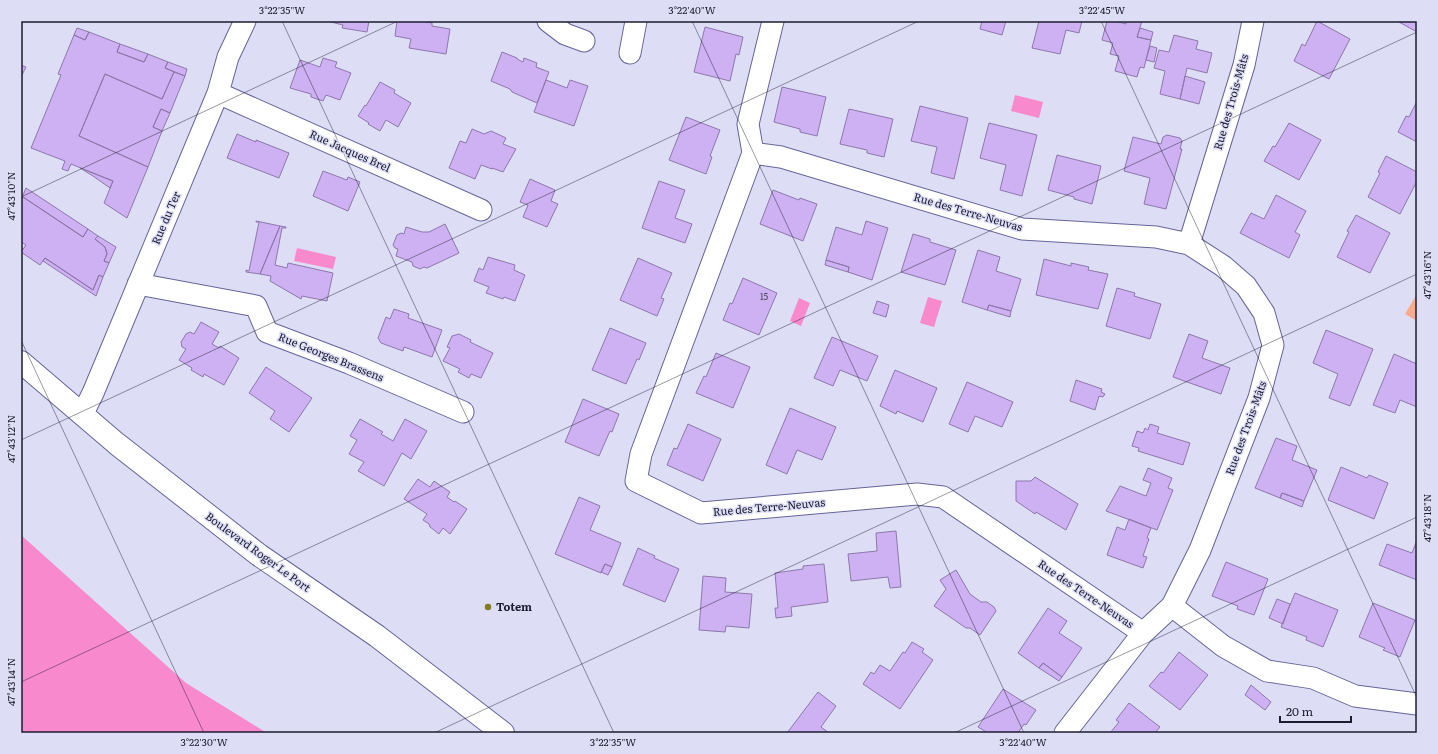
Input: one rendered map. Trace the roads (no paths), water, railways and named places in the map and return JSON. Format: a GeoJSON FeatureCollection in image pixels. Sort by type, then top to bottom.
{"type":"FeatureCollection","features":[{"type":"Feature","properties":{"kind":"street","name":"Rue du Ter"},"geometry":{"type":"LineString","coordinates":[[83,413],[93,393],[218,93],[228,57],[245,21]]}},
{"type":"Feature","properties":{"kind":"street"},"geometry":{"type":"LineString","coordinates":[[548,21],[565,34],[584,40]]}},
{"type":"Feature","properties":{"kind":"street"},"geometry":{"type":"LineString","coordinates":[[630,53],[636,21]]}},
{"type":"Feature","properties":{"kind":"street"},"geometry":{"type":"LineString","coordinates":[[753,153],[748,124],[773,21]]}},
{"type":"Feature","properties":{"kind":"street","name":"Rue des Trois-Mâts"},"geometry":{"type":"LineString","coordinates":[[1065,733],[1143,633],[1172,606],[1200,550],[1256,406],[1273,345],[1264,313],[1246,286],[1223,266],[1188,244],[1244,65],[1253,21]]}},
{"type":"Feature","properties":{"kind":"street","name":"Rue Jacques Brel"},"geometry":{"type":"LineString","coordinates":[[218,93],[481,210]]}},
{"type":"Feature","properties":{"kind":"street","name":"Rue des Terre-Neuvas"},"geometry":{"type":"LineString","coordinates":[[1143,633],[943,497],[917,494],[701,513],[636,481],[641,454],[753,153],[781,157],[1022,229],[1156,237],[1188,244]]}},
{"type":"Feature","properties":{"kind":"street","name":"Rue Georges Brassens"},"geometry":{"type":"LineString","coordinates":[[138,284],[256,306],[267,332],[349,363],[464,412]]}},
{"type":"Feature","properties":{"kind":"street","name":"Boulevard Roger Le Port"},"geometry":{"type":"LineString","coordinates":[[21,362],[83,413],[117,444],[259,555],[377,636],[503,733]]}},
{"type":"Feature","properties":{"kind":"street"},"geometry":{"type":"LineString","coordinates":[[1172,606],[1223,646],[1267,671],[1313,678],[1355,696],[1417,704]]}},
{"type":"Feature","properties":{"kind":"place","name":"Totem"},"geometry":{"type":"Point","coordinates":[488,607]}}]}
